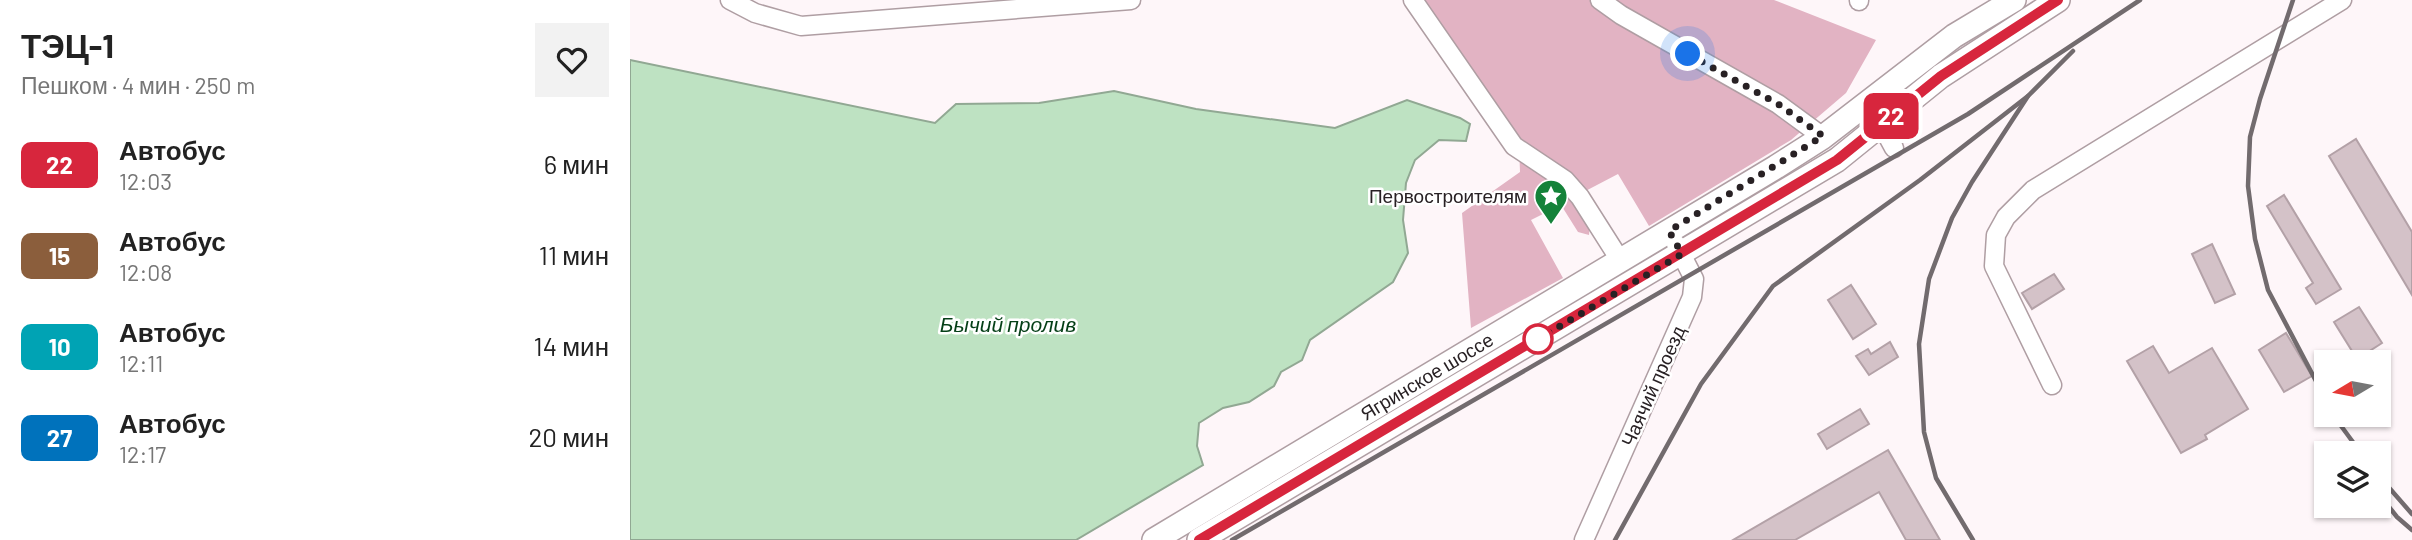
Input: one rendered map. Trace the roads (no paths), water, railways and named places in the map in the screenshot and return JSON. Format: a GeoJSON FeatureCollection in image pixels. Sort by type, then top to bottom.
{"type":"FeatureCollection","features":[{"type":"Feature","properties":{"kind":"main road","name":"Ягринское шоссе"},"geometry":{"type":"LineString","coordinates":[[1154,540],[1823,136],[1954,36],[2014,0]]}},
{"type":"Feature","properties":{"kind":"main road","name":"Ягринское шоссе"},"geometry":{"type":"LineString","coordinates":[[1199,540],[1837,160],[1941,76],[2058,0]]}},
{"type":"Feature","properties":{"kind":"street"},"geometry":{"type":"LineString","coordinates":[[730,0],[756,6],[801,26],[1131,0]]}},
{"type":"Feature","properties":{"kind":"street"},"geometry":{"type":"LineString","coordinates":[[1413,0],[1514,146],[1565,180],[1580,197],[1620,260]]}},
{"type":"Feature","properties":{"kind":"street"},"geometry":{"type":"LineString","coordinates":[[1600,0],[1621,15],[1778,104],[1823,136]]}},
{"type":"Feature","properties":{"kind":"street"},"geometry":{"type":"LineString","coordinates":[[2052,385],[1994,266],[1996,235],[2006,217],[2033,190],[2342,0]]}},
{"type":"Feature","properties":{"kind":"street"},"geometry":{"type":"LineString","coordinates":[[1881,124],[1894,148]]}},
{"type":"Feature","properties":{"kind":"street","name":"Чаячий проезд"},"geometry":{"type":"LineString","coordinates":[[1584,540],[1692,297],[1694,279],[1669,231]]}},
{"type":"Feature","properties":{"kind":"water","name":"Бычий пролив"},"geometry":{"type":"Polygon","coordinates":[[[630,60],[935,123],[956,104],[1039,103],[1114,91],[1196,109],[1335,128],[1407,100],[1470,124],[1466,141],[1439,140],[1415,160],[1406,183],[1403,220],[1408,253],[1393,282],[1310,340],[1302,360],[1281,372],[1274,386],[1249,402],[1223,408],[1199,423],[1197,446],[1203,465],[1076,540],[630,540],[630,60]]]}},
{"type":"Feature","properties":{"kind":"railway"},"geometry":{"type":"LineString","coordinates":[[1232,540],[1968,114],[2140,0]]}},
{"type":"Feature","properties":{"kind":"railway"},"geometry":{"type":"LineString","coordinates":[[2293,0],[2250,137],[2248,186],[2255,239],[2268,290],[2314,377]]}},
{"type":"Feature","properties":{"kind":"railway"},"geometry":{"type":"LineString","coordinates":[[1973,540],[1936,478],[1924,432],[1919,344],[1929,279],[1952,218],[1972,182],[2028,96],[2073,51]]}},
{"type":"Feature","properties":{"kind":"railway"},"geometry":{"type":"LineString","coordinates":[[1615,540],[1701,384],[1773,286],[1920,180],[2028,96]]}},
{"type":"Feature","properties":{"kind":"railway"},"geometry":{"type":"LineString","coordinates":[[2342,427],[2352,441]]}},
{"type":"Feature","properties":{"kind":"railway"},"geometry":{"type":"LineString","coordinates":[[2391,490],[2412,514]]}},
{"type":"Feature","properties":{"kind":"railway"},"geometry":{"type":"LineString","coordinates":[[2391,509],[2412,530]]}},
{"type":"Feature","properties":{"kind":"place","name":"Первостроителям"},"geometry":{"type":"Point","coordinates":[1551,226]}}]}
